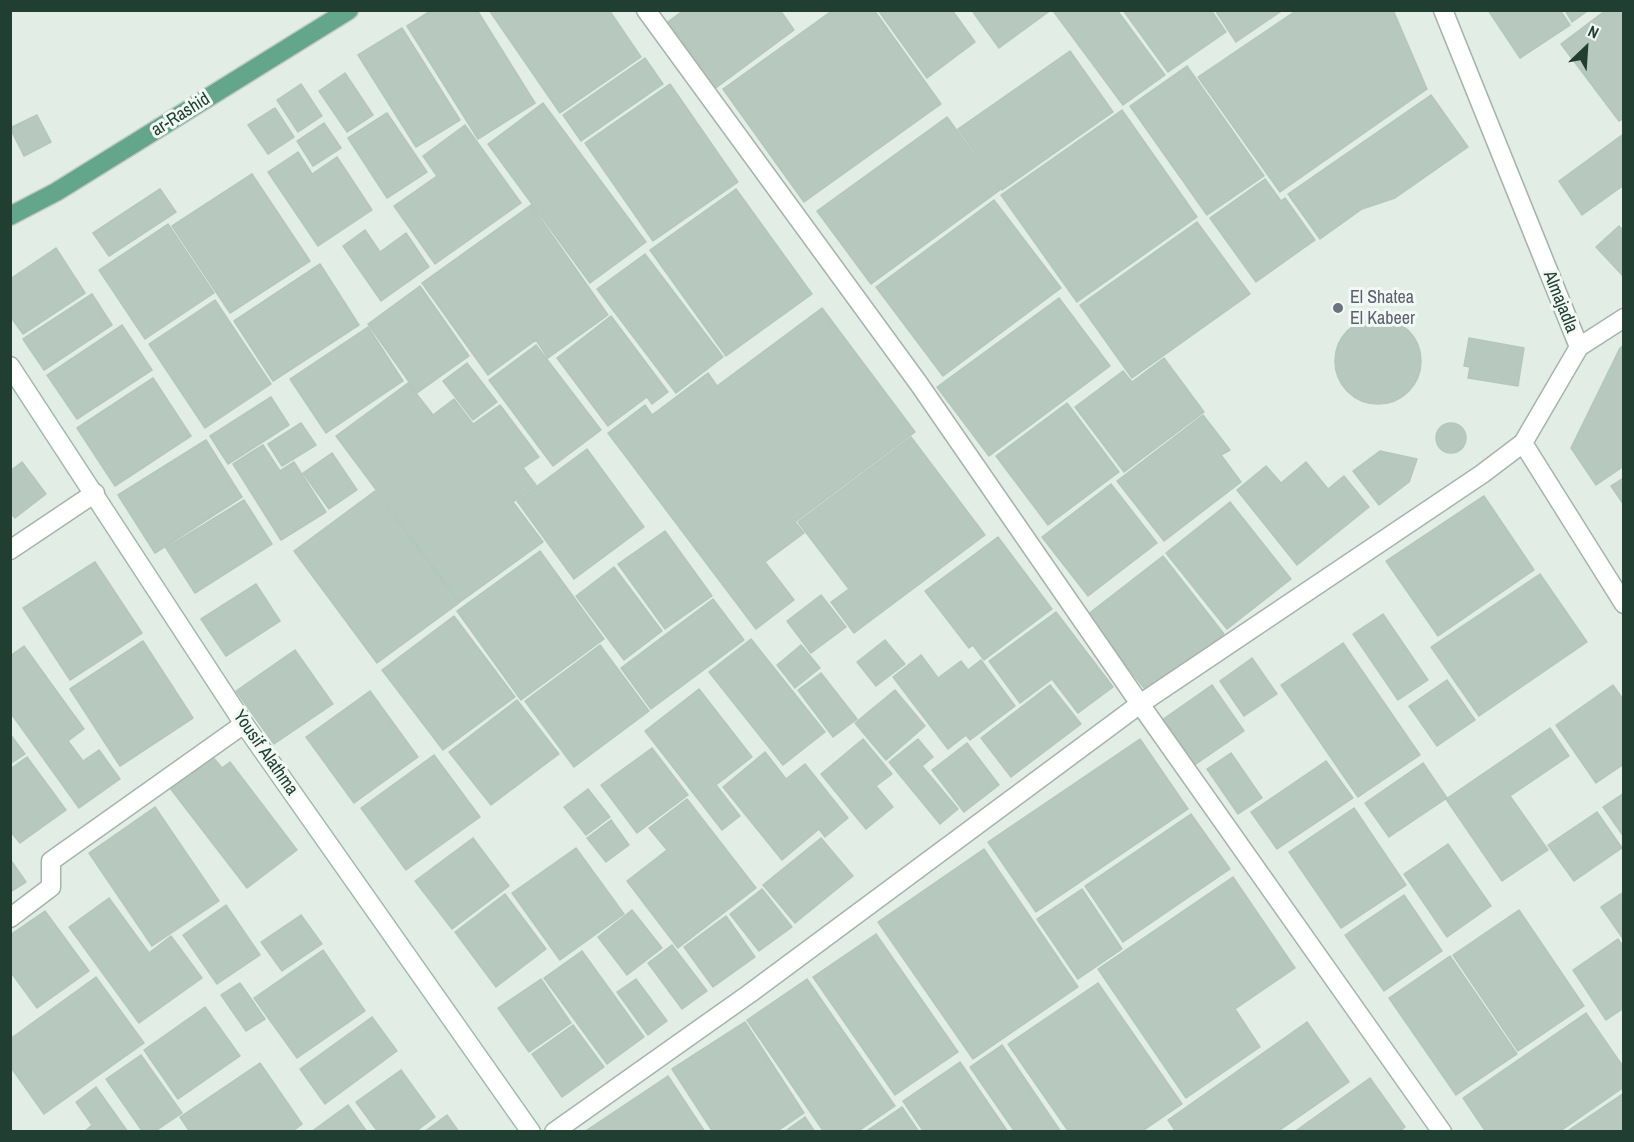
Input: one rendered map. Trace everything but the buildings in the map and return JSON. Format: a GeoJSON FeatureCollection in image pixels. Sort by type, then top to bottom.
{"type":"FeatureCollection","features":[{"type":"Feature","properties":{"kind":"main road","name":"ar-Rashid"},"geometry":{"type":"LineString","coordinates":[[10,216],[56,192],[349,10]]}},
{"type":"Feature","properties":{"kind":"street"},"geometry":{"type":"LineString","coordinates":[[646,10],[919,384],[1140,704],[1442,1131]]}},
{"type":"Feature","properties":{"kind":"street","name":"Almajadla"},"geometry":{"type":"LineString","coordinates":[[1443,10],[1579,347],[1523,443]]}},
{"type":"Feature","properties":{"kind":"street"},"geometry":{"type":"LineString","coordinates":[[1579,347],[1623,318]]}},
{"type":"Feature","properties":{"kind":"street","name":"Yousif Alathma"},"geometry":{"type":"LineString","coordinates":[[10,366],[244,724],[531,1131]]}},
{"type":"Feature","properties":{"kind":"street"},"geometry":{"type":"LineString","coordinates":[[554,1131],[749,994],[1140,704],[1482,474],[1523,443],[1623,604]]}},
{"type":"Feature","properties":{"kind":"street"},"geometry":{"type":"LineString","coordinates":[[10,550],[95,493]]}},
{"type":"Feature","properties":{"kind":"street"},"geometry":{"type":"LineString","coordinates":[[10,918],[51,887],[51,861],[244,724]]}},
{"type":"Feature","properties":{"kind":"place","name":"El Shatea El Kabeer"},"geometry":{"type":"Point","coordinates":[1338,308]}}]}
